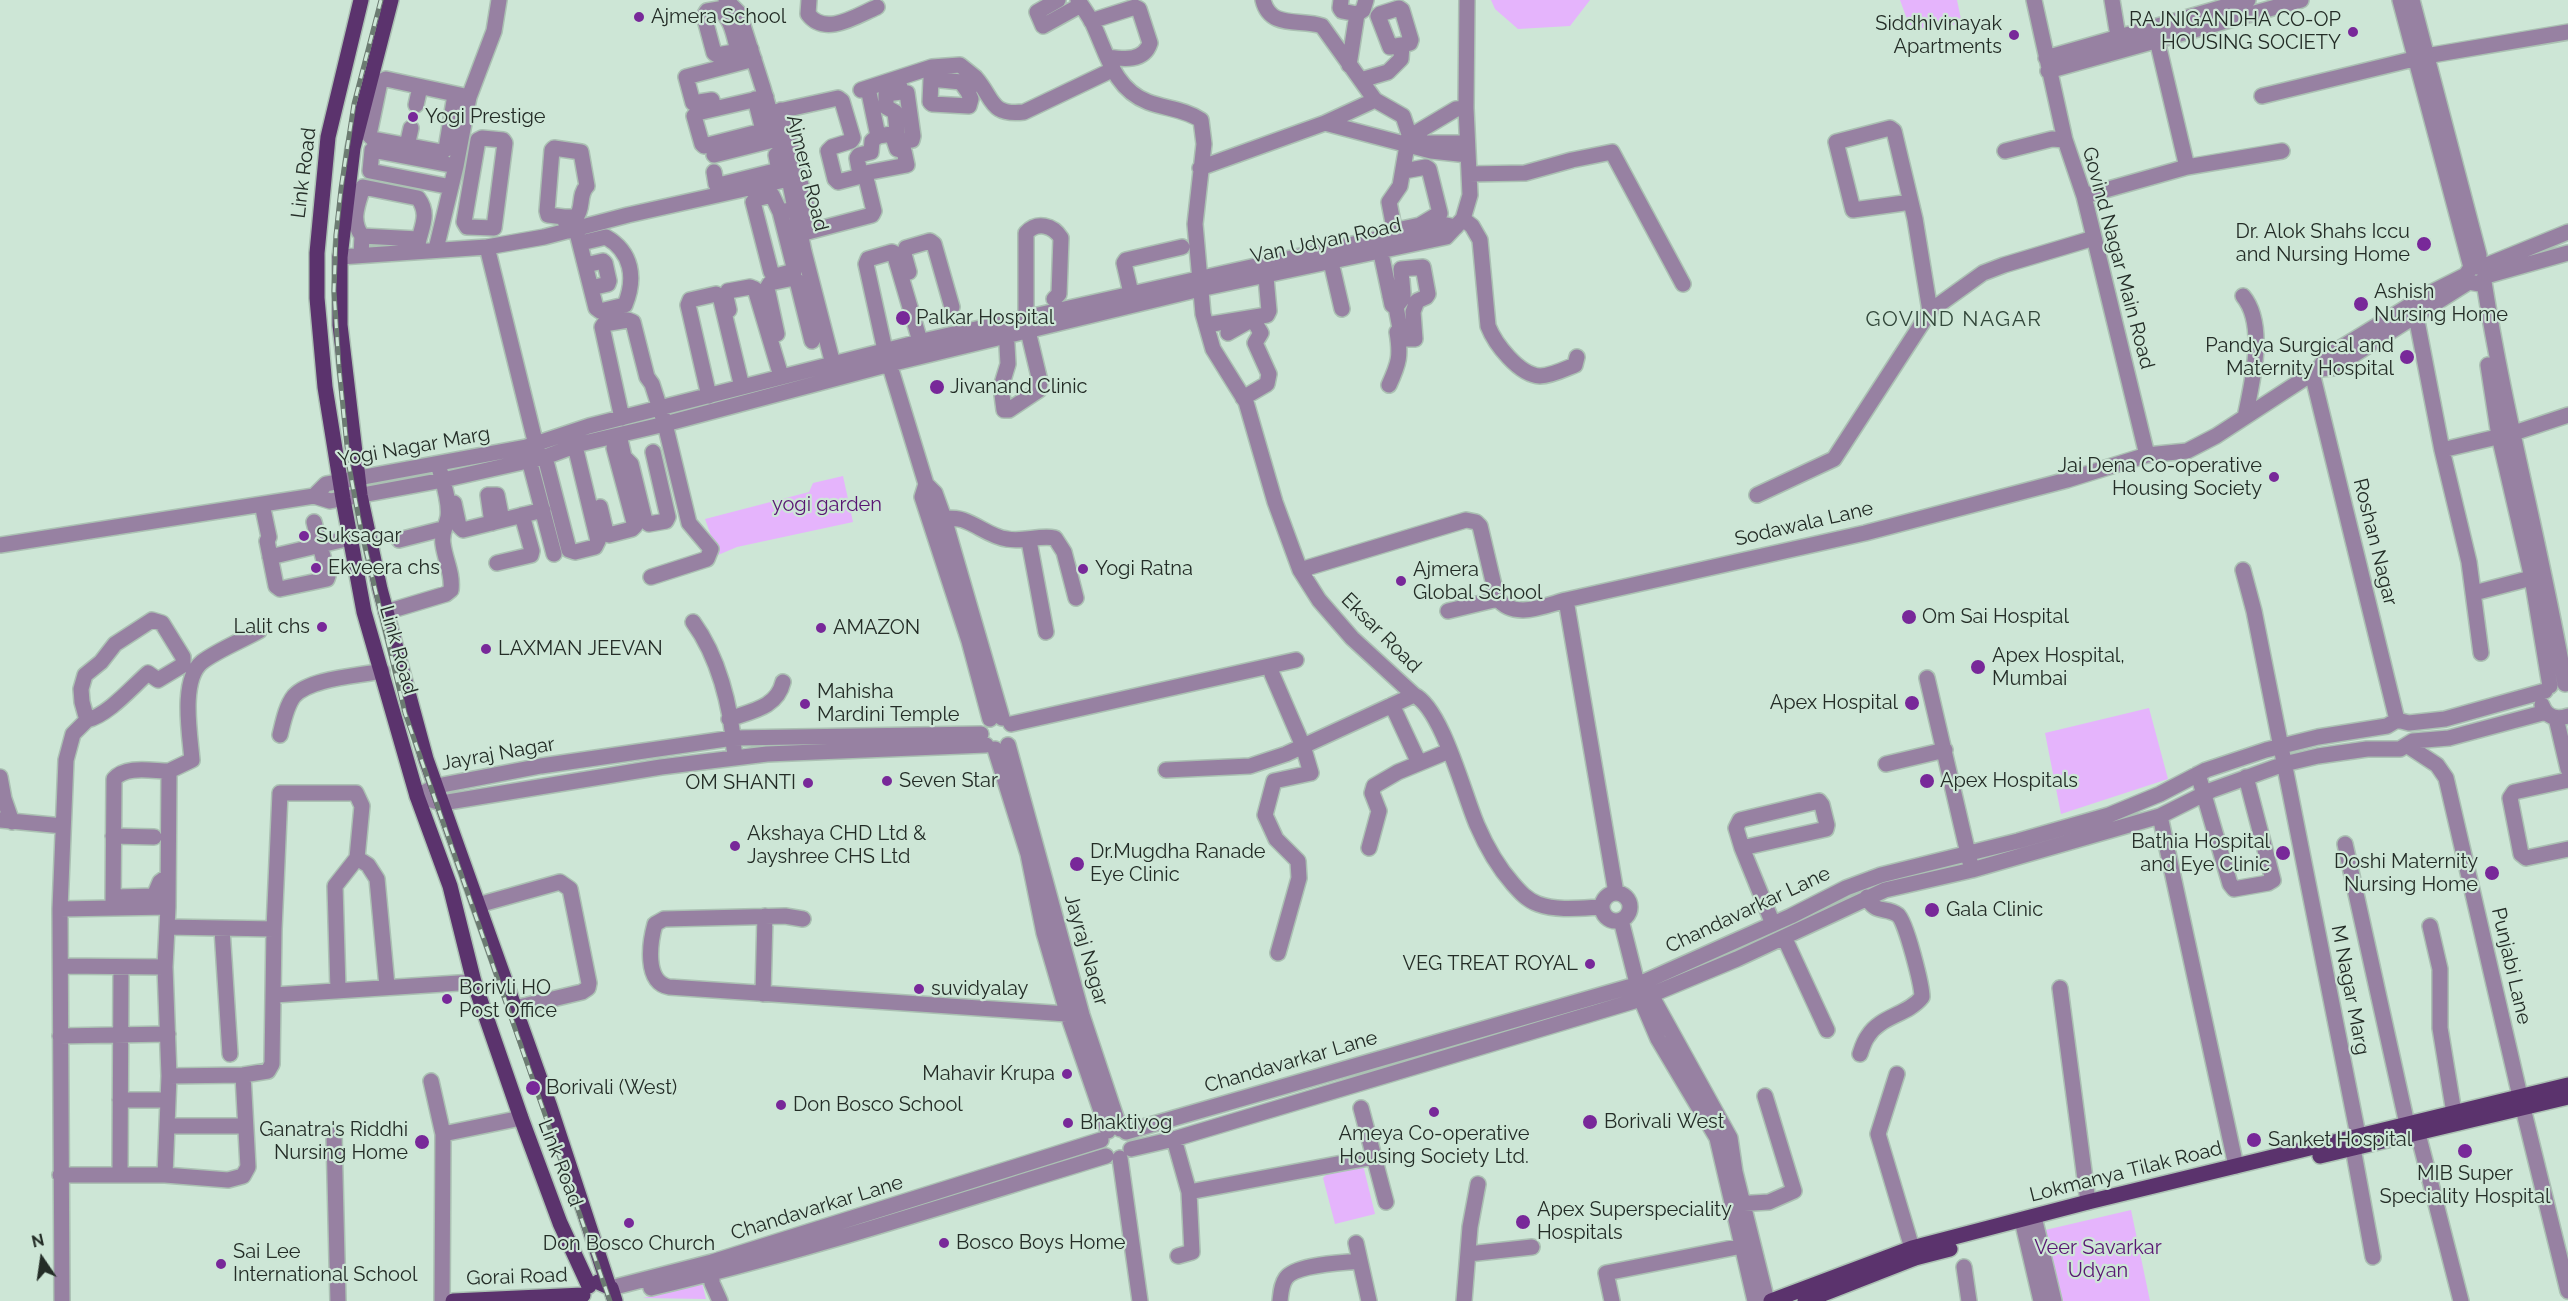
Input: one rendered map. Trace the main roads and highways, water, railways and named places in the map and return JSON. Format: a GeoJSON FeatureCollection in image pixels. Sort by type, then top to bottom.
{"type":"FeatureCollection","features":[{"type":"Feature","properties":{"kind":"main road","name":"Link Road"},"geometry":{"type":"LineString","coordinates":[[361,0],[328,137],[322,177],[317,253],[317,298],[325,387],[343,499],[364,612],[417,796],[450,886],[474,982],[520,1118],[585,1294]]}},
{"type":"Feature","properties":{"kind":"main road","name":"Link Road"},"geometry":{"type":"LineString","coordinates":[[391,0],[353,148],[355,186],[340,257],[340,325],[360,495],[386,612],[412,710],[442,803],[612,1292]]}},
{"type":"Feature","properties":{"kind":"main road","name":"Lokmanya Tilak Road"},"geometry":{"type":"LineString","coordinates":[[1769,1301],[1914,1253],[2413,1126],[2521,1102],[2568,1085]]}},
{"type":"Feature","properties":{"kind":"main road","name":"Lokmanya Tilak Road"},"geometry":{"type":"LineString","coordinates":[[2413,1126],[2454,1113],[2568,1097]]}},
{"type":"Feature","properties":{"kind":"main road","name":"Lokmanya Tilak Road"},"geometry":{"type":"LineString","coordinates":[[2029,1222],[2088,1202],[2236,1166],[2355,1141]]}},
{"type":"Feature","properties":{"kind":"main road","name":"Lokmanya Tilak Road"},"geometry":{"type":"LineString","coordinates":[[1805,1301],[1914,1253]]}},
{"type":"Feature","properties":{"kind":"main road","name":"Gorai Road"},"geometry":{"type":"LineString","coordinates":[[453,1301],[585,1294],[598,1282],[612,1292]]}},
{"type":"Feature","properties":{"kind":"railway"},"geometry":{"type":"LineString","coordinates":[[381,0],[354,104],[336,235],[334,291],[349,466],[361,530],[405,713],[610,1301]]}},
{"type":"Feature","properties":{"kind":"place","name":"Ajmera School"},"geometry":{"type":"Point","coordinates":[639,17]}},
{"type":"Feature","properties":{"kind":"place","name":"RAJNIGANDHA CO-OP HOUSING SOCIETY"},"geometry":{"type":"Point","coordinates":[2353,32]}},
{"type":"Feature","properties":{"kind":"place","name":"Siddhivinayak Apartments"},"geometry":{"type":"Point","coordinates":[2014,35]}},
{"type":"Feature","properties":{"kind":"place","name":"Yogi Prestige"},"geometry":{"type":"Point","coordinates":[413,117]}},
{"type":"Feature","properties":{"kind":"place","name":"Dr. Alok Shahs Iccu and Nursing Home"},"geometry":{"type":"Point","coordinates":[2424,244]}},
{"type":"Feature","properties":{"kind":"place","name":"Ashish Nursing Home"},"geometry":{"type":"Point","coordinates":[2361,304]}},
{"type":"Feature","properties":{"kind":"place","name":"Palkar Hospital"},"geometry":{"type":"Point","coordinates":[903,318]}},
{"type":"Feature","properties":{"kind":"place","name":"Pandya Surgical and Maternity Hospital"},"geometry":{"type":"Point","coordinates":[2407,357]}},
{"type":"Feature","properties":{"kind":"place","name":"Jivanand Clinic"},"geometry":{"type":"Point","coordinates":[937,387]}},
{"type":"Feature","properties":{"kind":"place","name":"Jai Dena Co-operative Housing Society"},"geometry":{"type":"Point","coordinates":[2274,477]}},
{"type":"Feature","properties":{"kind":"place","name":"Suksagar"},"geometry":{"type":"Point","coordinates":[304,536]}},
{"type":"Feature","properties":{"kind":"place","name":"Ekveera chs"},"geometry":{"type":"Point","coordinates":[316,568]}},
{"type":"Feature","properties":{"kind":"place","name":"Yogi Ratna"},"geometry":{"type":"Point","coordinates":[1083,569]}},
{"type":"Feature","properties":{"kind":"place","name":"Ajmera Global School"},"geometry":{"type":"Point","coordinates":[1401,581]}},
{"type":"Feature","properties":{"kind":"place","name":"Om Sai Hospital"},"geometry":{"type":"Point","coordinates":[1909,617]}},
{"type":"Feature","properties":{"kind":"place","name":"Lalit chs"},"geometry":{"type":"Point","coordinates":[322,627]}},
{"type":"Feature","properties":{"kind":"place","name":"AMAZON"},"geometry":{"type":"Point","coordinates":[821,628]}},
{"type":"Feature","properties":{"kind":"place","name":"LAXMAN JEEVAN"},"geometry":{"type":"Point","coordinates":[486,649]}},
{"type":"Feature","properties":{"kind":"place","name":"Apex Hospital, Mumbai"},"geometry":{"type":"Point","coordinates":[1978,667]}},
{"type":"Feature","properties":{"kind":"place","name":"Apex Hospital"},"geometry":{"type":"Point","coordinates":[1912,703]}},
{"type":"Feature","properties":{"kind":"place","name":"Mahisha Mardini Temple"},"geometry":{"type":"Point","coordinates":[805,704]}},
{"type":"Feature","properties":{"kind":"place","name":"Seven Star"},"geometry":{"type":"Point","coordinates":[887,781]}},
{"type":"Feature","properties":{"kind":"place","name":"Apex Hospitals"},"geometry":{"type":"Point","coordinates":[1927,781]}},
{"type":"Feature","properties":{"kind":"place","name":"OM SHANTI"},"geometry":{"type":"Point","coordinates":[808,783]}},
{"type":"Feature","properties":{"kind":"place","name":"Akshaya CHD Ltd & Jayshree CHS Ltd"},"geometry":{"type":"Point","coordinates":[735,846]}},
{"type":"Feature","properties":{"kind":"place","name":"Bathia Hospital and Eye Clinic"},"geometry":{"type":"Point","coordinates":[2283,853]}},
{"type":"Feature","properties":{"kind":"place","name":"Dr.Mugdha Ranade Eye Clinic"},"geometry":{"type":"Point","coordinates":[1077,864]}},
{"type":"Feature","properties":{"kind":"place","name":"Doshi Maternity Nursing Home"},"geometry":{"type":"Point","coordinates":[2492,873]}},
{"type":"Feature","properties":{"kind":"place","name":"Gala Clinic"},"geometry":{"type":"Point","coordinates":[1932,910]}},
{"type":"Feature","properties":{"kind":"place","name":"VEG TREAT ROYAL"},"geometry":{"type":"Point","coordinates":[1590,964]}},
{"type":"Feature","properties":{"kind":"place","name":"suvidyalay"},"geometry":{"type":"Point","coordinates":[919,989]}},
{"type":"Feature","properties":{"kind":"place","name":"Borivli HO Post Office"},"geometry":{"type":"Point","coordinates":[447,999]}},
{"type":"Feature","properties":{"kind":"place","name":"Mahavir Krupa"},"geometry":{"type":"Point","coordinates":[1067,1074]}},
{"type":"Feature","properties":{"kind":"place","name":"Borivali (West)"},"geometry":{"type":"Point","coordinates":[533,1088]}},
{"type":"Feature","properties":{"kind":"place","name":"Don Bosco School"},"geometry":{"type":"Point","coordinates":[781,1105]}},
{"type":"Feature","properties":{"kind":"place","name":"Ameya Co-operative Housing Society Ltd."},"geometry":{"type":"Point","coordinates":[1434,1112]}},
{"type":"Feature","properties":{"kind":"place","name":"Borivali West"},"geometry":{"type":"Point","coordinates":[1590,1122]}},
{"type":"Feature","properties":{"kind":"place","name":"Bhaktiyog"},"geometry":{"type":"Point","coordinates":[1068,1123]}},
{"type":"Feature","properties":{"kind":"place","name":"Sanket Hospital"},"geometry":{"type":"Point","coordinates":[2254,1140]}},
{"type":"Feature","properties":{"kind":"place","name":"Ganatra's Riddhi Nursing Home"},"geometry":{"type":"Point","coordinates":[422,1142]}},
{"type":"Feature","properties":{"kind":"place","name":"MIB Super Speciality Hospital"},"geometry":{"type":"Point","coordinates":[2465,1151]}},
{"type":"Feature","properties":{"kind":"place","name":"Apex Superspeciality Hospitals"},"geometry":{"type":"Point","coordinates":[1523,1222]}},
{"type":"Feature","properties":{"kind":"place","name":"Don Bosco Church"},"geometry":{"type":"Point","coordinates":[629,1223]}},
{"type":"Feature","properties":{"kind":"place","name":"Bosco Boys Home"},"geometry":{"type":"Point","coordinates":[944,1243]}},
{"type":"Feature","properties":{"kind":"place","name":"Sai Lee International School"},"geometry":{"type":"Point","coordinates":[221,1264]}},
{"type":"Feature","properties":{"kind":"district","name":"GOVIND NAGAR"},"geometry":{"type":"Point","coordinates":[1954,320]}},
{"type":"Feature","properties":{"kind":"park label","name":"yogi garden"},"geometry":{"type":"Point","coordinates":[827,505]}},
{"type":"Feature","properties":{"kind":"park label","name":"Veer Savarkar Udyan"},"geometry":{"type":"Point","coordinates":[2098,1260]}}]}
